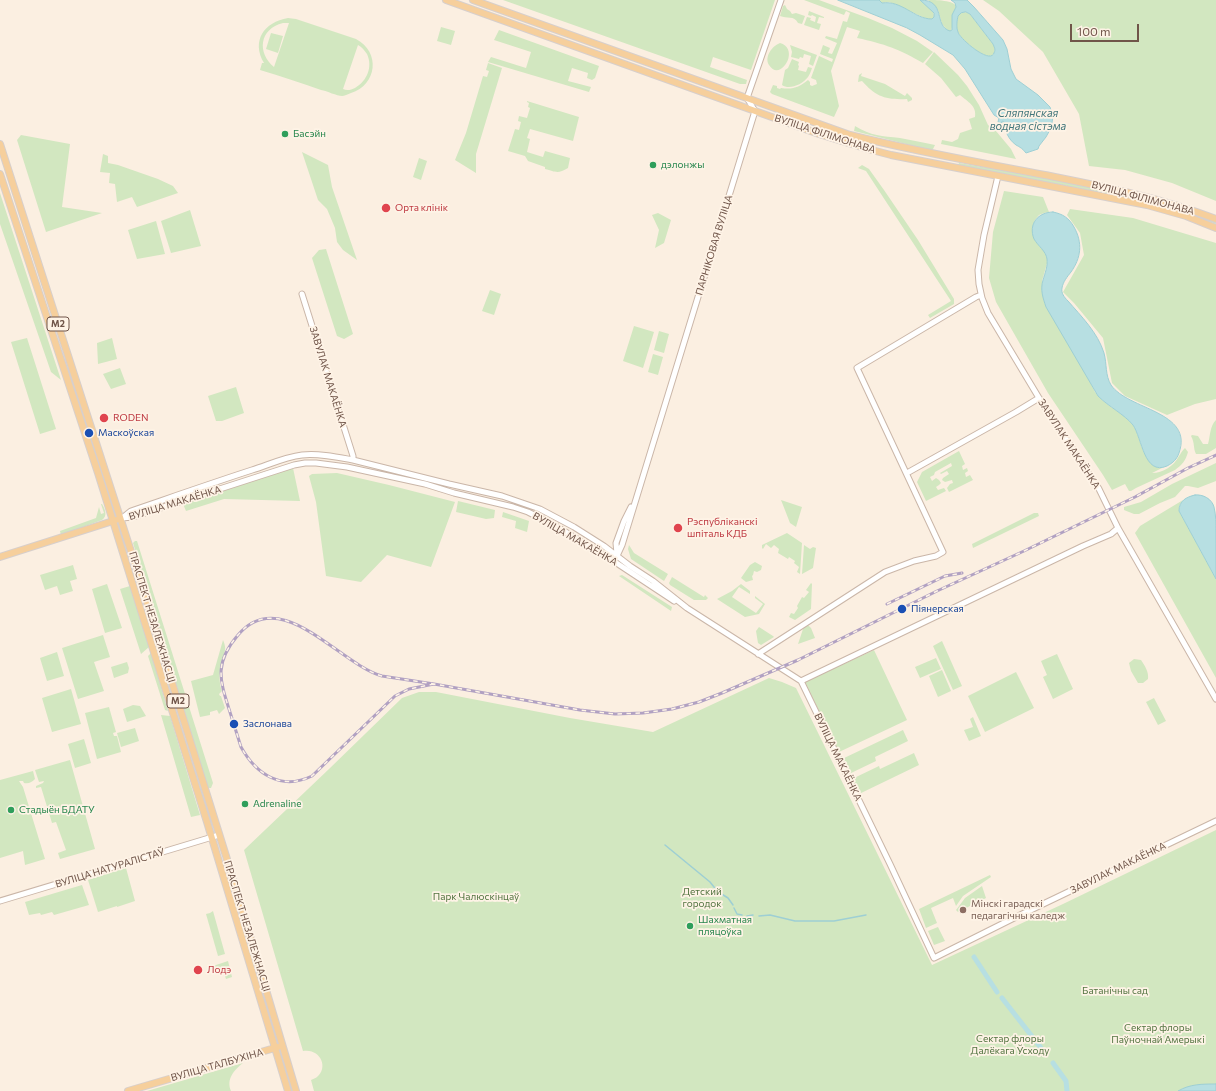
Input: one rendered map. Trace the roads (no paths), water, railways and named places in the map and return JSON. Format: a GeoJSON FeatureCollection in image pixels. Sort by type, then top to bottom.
{"type":"FeatureCollection","features":[{"type":"Feature","properties":{"kind":"main road","name":"ВУЛІЦА ФІЛІМОНАВА"},"geometry":{"type":"LineString","coordinates":[[446,0],[819,134],[868,149],[1147,205],[1186,216],[1216,228]]}},
{"type":"Feature","properties":{"kind":"main road","name":"ВУЛІЦА ФІЛІМОНАВА"},"geometry":{"type":"LineString","coordinates":[[473,0],[850,135],[904,148],[1083,182],[1152,198],[1196,211],[1216,219]]}},
{"type":"Feature","properties":{"kind":"main road"},"geometry":{"type":"LineString","coordinates":[[487,15],[490,6]]}},
{"type":"Feature","properties":{"kind":"main road"},"geometry":{"type":"LineString","coordinates":[[541,34],[544,26]]}},
{"type":"Feature","properties":{"kind":"main road"},"geometry":{"type":"LineString","coordinates":[[642,70],[645,62]]}},
{"type":"Feature","properties":{"kind":"main road","name":"ПРАСПЕКТ НЕЗАЛЕЖНАСЦІ"},"geometry":{"type":"LineString","coordinates":[[0,144],[121,519],[219,835],[296,1091]]}},
{"type":"Feature","properties":{"kind":"main road"},"geometry":{"type":"LineString","coordinates":[[998,176],[1001,167]]}},
{"type":"Feature","properties":{"kind":"main road","name":"ПРАСПЕКТ НЕЗАЛЕЖНАСЦІ"},"geometry":{"type":"LineString","coordinates":[[0,174],[113,521],[288,1091]]}},
{"type":"Feature","properties":{"kind":"main road"},"geometry":{"type":"LineString","coordinates":[[0,557],[121,519]]}},
{"type":"Feature","properties":{"kind":"main road","name":"ВУЛІЦА ТАЛБУХІНА"},"geometry":{"type":"LineString","coordinates":[[128,1091],[283,1046]]}},
{"type":"Feature","properties":{"kind":"street"},"geometry":{"type":"LineString","coordinates":[[755,111],[747,98],[781,0]]}},
{"type":"Feature","properties":{"kind":"street","name":"ПАРНІКОВАЯ ВУЛІЦА"},"geometry":{"type":"LineString","coordinates":[[615,562],[622,545],[755,111]]}},
{"type":"Feature","properties":{"kind":"street","name":"ЗАВУЛАК МАКАЁНКА"},"geometry":{"type":"LineString","coordinates":[[998,176],[985,228],[978,276],[981,295],[988,313],[1039,398],[1099,490],[1118,528],[1216,699]]}},
{"type":"Feature","properties":{"kind":"street","name":"ЗАВУЛАК МАКАЁНКА"},"geometry":{"type":"LineString","coordinates":[[302,294],[353,460]]}},
{"type":"Feature","properties":{"kind":"street"},"geometry":{"type":"LineString","coordinates":[[758,654],[885,572],[914,561],[936,556],[943,552],[857,368],[981,295]]}},
{"type":"Feature","properties":{"kind":"street"},"geometry":{"type":"LineString","coordinates":[[907,474],[1039,398]]}},
{"type":"Feature","properties":{"kind":"street","name":"ВУЛІЦА МАКАЁНКА"},"geometry":{"type":"LineString","coordinates":[[121,519],[131,511],[288,458],[299,455],[314,454],[353,460],[502,496],[526,504],[574,527],[617,555],[700,617],[800,681],[890,864],[934,958]]}},
{"type":"Feature","properties":{"kind":"street"},"geometry":{"type":"LineString","coordinates":[[299,455],[301,464]]}},
{"type":"Feature","properties":{"kind":"street","name":"ВУЛІЦА МАКАЁНКА"},"geometry":{"type":"LineString","coordinates":[[121,519],[133,517],[280,469],[301,464],[316,463],[354,468],[425,484],[513,507],[543,519],[615,562],[684,606]]}},
{"type":"Feature","properties":{"kind":"street"},"geometry":{"type":"LineString","coordinates":[[501,504],[502,496]]}},
{"type":"Feature","properties":{"kind":"street"},"geometry":{"type":"LineString","coordinates":[[800,681],[1111,534],[1118,528]]}},
{"type":"Feature","properties":{"kind":"street","name":"ЗАВУЛАК МАКАЁНКА"},"geometry":{"type":"LineString","coordinates":[[934,958],[1216,821]]}},
{"type":"Feature","properties":{"kind":"street","name":"ВУЛІЦА НАТУРАЛІСТАЎ"},"geometry":{"type":"LineString","coordinates":[[0,901],[219,835]]}},
{"type":"Feature","properties":{"kind":"water","name":"Сляпянская водная сістэма"},"geometry":{"type":"Polygon","coordinates":[[[838,0],[879,0],[882,3],[896,4],[919,16],[932,19],[934,17],[934,13],[920,0],[928,1],[934,4],[937,8],[942,24],[950,31],[952,30],[952,15],[956,7],[955,3],[951,0],[967,0],[1003,40],[1007,49],[1011,69],[1016,79],[1038,95],[1050,107],[1053,117],[1051,128],[1038,149],[1026,153],[1013,143],[1007,135],[1004,122],[998,122],[999,118],[994,115],[965,69],[953,55],[907,28],[838,0]],[[966,12],[961,13],[958,16],[958,32],[963,40],[975,49],[987,56],[991,56],[995,50],[993,44],[970,14],[966,12]]]}},
{"type":"Feature","properties":{"kind":"water"},"geometry":{"type":"Polygon","coordinates":[[[1053,212],[1063,215],[1070,221],[1077,233],[1080,245],[1079,256],[1063,284],[1062,293],[1089,325],[1098,339],[1104,353],[1108,377],[1111,385],[1119,393],[1169,420],[1177,428],[1181,439],[1179,453],[1174,461],[1167,466],[1159,468],[1153,466],[1145,454],[1133,425],[1098,396],[1046,307],[1042,287],[1047,267],[1047,259],[1044,251],[1034,239],[1032,228],[1033,224],[1039,217],[1043,214],[1053,212]]]}},
{"type":"Feature","properties":{"kind":"water"},"geometry":{"type":"Polygon","coordinates":[[[1195,495],[1201,495],[1207,498],[1214,507],[1216,523],[1216,579],[1179,511],[1180,505],[1184,500],[1195,495]]]}},
{"type":"Feature","properties":{"kind":"water"},"geometry":{"type":"Polygon","coordinates":[[[1201,1084],[1216,1084],[1216,1091],[1178,1091],[1201,1084]]]}},
{"type":"Feature","properties":{"kind":"waterway"},"geometry":{"type":"LineString","coordinates":[[665,845],[710,882],[718,892]]}},
{"type":"Feature","properties":{"kind":"waterway"},"geometry":{"type":"LineString","coordinates":[[720,893],[728,898],[733,905]]}},
{"type":"Feature","properties":{"kind":"waterway"},"geometry":{"type":"LineString","coordinates":[[734,908],[737,914],[742,915]]}},
{"type":"Feature","properties":{"kind":"waterway"},"geometry":{"type":"LineString","coordinates":[[747,916],[753,915]]}},
{"type":"Feature","properties":{"kind":"waterway"},"geometry":{"type":"LineString","coordinates":[[759,916],[770,915],[795,921],[834,921],[866,915]]}},
{"type":"Feature","properties":{"kind":"waterway"},"geometry":{"type":"LineString","coordinates":[[974,957],[997,992]]}},
{"type":"Feature","properties":{"kind":"waterway"},"geometry":{"type":"LineString","coordinates":[[1002,998],[1045,1053]]}},
{"type":"Feature","properties":{"kind":"waterway"},"geometry":{"type":"LineString","coordinates":[[1053,1063],[1066,1081],[1067,1091]]}},
{"type":"Feature","properties":{"kind":"railway"},"geometry":{"type":"LineString","coordinates":[[434,684],[409,689],[395,696],[312,776],[290,782],[280,781],[270,777],[262,772],[247,757],[241,747],[223,688],[221,670],[225,654],[238,635],[255,622],[273,618],[291,622],[310,632],[365,669],[382,676],[434,684],[580,710],[615,714],[643,713],[672,709],[699,702],[798,660],[937,591],[1135,497],[1188,468],[1216,455]]}},
{"type":"Feature","properties":{"kind":"railway"},"geometry":{"type":"LineString","coordinates":[[887,604],[945,576],[962,573]]}},
{"type":"Feature","properties":{"kind":"place","name":"Басэйн"},"geometry":{"type":"Point","coordinates":[285,134]}},
{"type":"Feature","properties":{"kind":"place","name":"дэлонжы"},"geometry":{"type":"Point","coordinates":[653,165]}},
{"type":"Feature","properties":{"kind":"place","name":"Орта клінік"},"geometry":{"type":"Point","coordinates":[386,208]}},
{"type":"Feature","properties":{"kind":"place","name":"RODEN"},"geometry":{"type":"Point","coordinates":[104,418]}},
{"type":"Feature","properties":{"kind":"place","name":"Маскоўская"},"geometry":{"type":"Point","coordinates":[89,433]}},
{"type":"Feature","properties":{"kind":"place","name":"Рэспубліканскі шпіталь КДБ"},"geometry":{"type":"Point","coordinates":[678,528]}},
{"type":"Feature","properties":{"kind":"place","name":"Піянерская"},"geometry":{"type":"Point","coordinates":[902,609]}},
{"type":"Feature","properties":{"kind":"place","name":"Заслонава"},"geometry":{"type":"Point","coordinates":[234,724]}},
{"type":"Feature","properties":{"kind":"place","name":"Adrenaline"},"geometry":{"type":"Point","coordinates":[245,804]}},
{"type":"Feature","properties":{"kind":"place","name":"Стадыён БДАТУ"},"geometry":{"type":"Point","coordinates":[11,810]}},
{"type":"Feature","properties":{"kind":"place","name":"Мінскі гарадскі педагагічны каледж"},"geometry":{"type":"Point","coordinates":[963,910]}},
{"type":"Feature","properties":{"kind":"place","name":"Шахматная пляцоўка"},"geometry":{"type":"Point","coordinates":[690,926]}},
{"type":"Feature","properties":{"kind":"place","name":"Лодэ"},"geometry":{"type":"Point","coordinates":[198,970]}},
{"type":"Feature","properties":{"kind":"park label","name":"Парк Чалюскінцаў"},"geometry":{"type":"Point","coordinates":[476,897]}},
{"type":"Feature","properties":{"kind":"park label","name":"Детский городок"},"geometry":{"type":"Point","coordinates":[702,898]}},
{"type":"Feature","properties":{"kind":"park label","name":"Батанічны сад"},"geometry":{"type":"Point","coordinates":[1115,991]}},
{"type":"Feature","properties":{"kind":"park label","name":"Сектар флоры Паўночнай Амерыкі"},"geometry":{"type":"Point","coordinates":[1158,1034]}},
{"type":"Feature","properties":{"kind":"park label","name":"Сектар флоры Далёкага Ўсходу"},"geometry":{"type":"Point","coordinates":[1010,1044]}}]}
